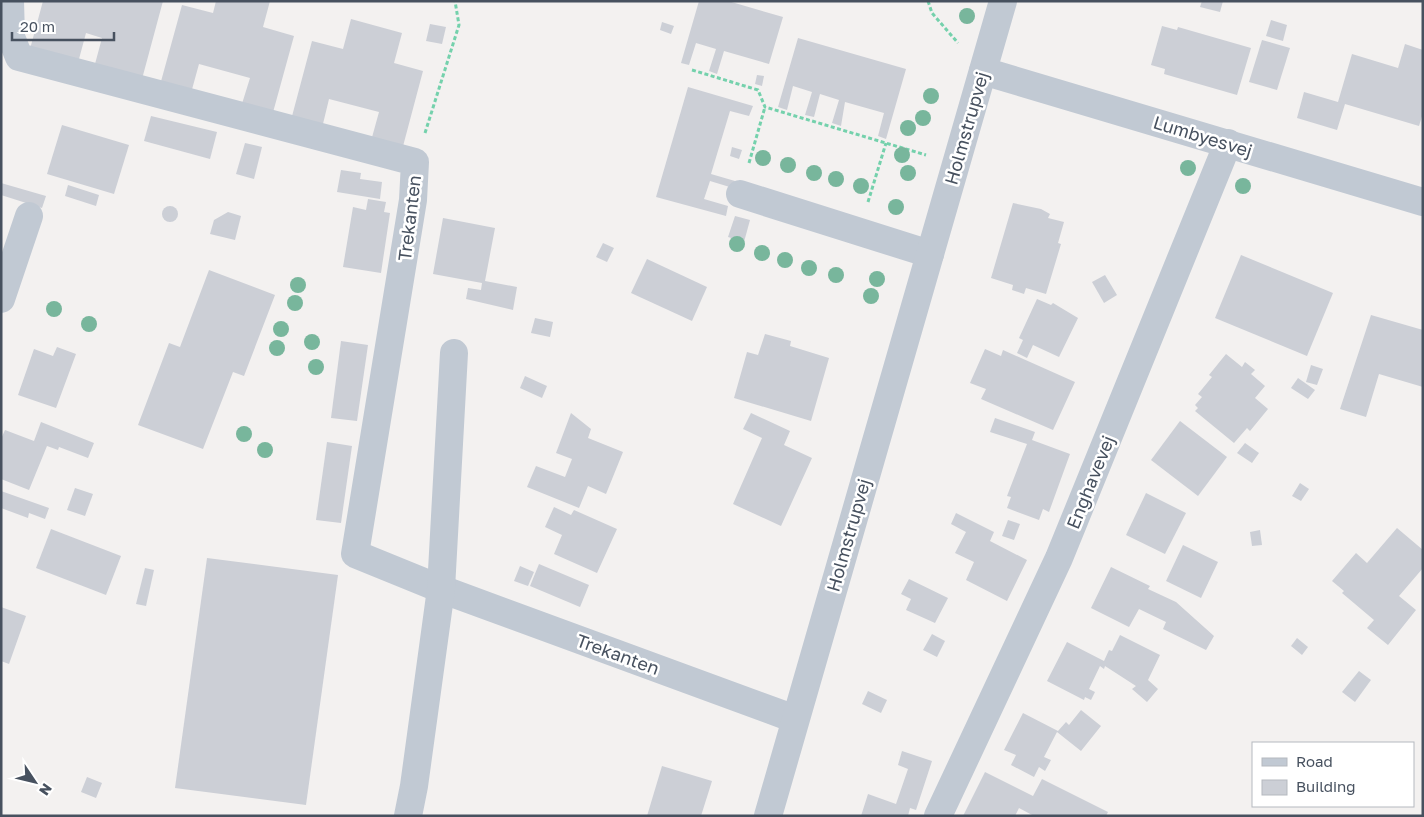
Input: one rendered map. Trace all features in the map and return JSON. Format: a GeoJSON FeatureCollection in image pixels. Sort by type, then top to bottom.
{"type":"FeatureCollection","features":[{"type":"Feature","properties":{"kind":"street","name":"Trekanten"},"geometry":{"type":"LineString","coordinates":[[10,1],[11,37],[19,56],[416,162],[413,200],[355,554],[441,589],[795,719]]}},
{"type":"Feature","properties":{"kind":"street","name":"Holmstrupvej"},"geometry":{"type":"LineString","coordinates":[[768,816],[1003,1]]}},
{"type":"Feature","properties":{"kind":"street","name":"Lumbyesvej"},"geometry":{"type":"LineString","coordinates":[[983,71],[1423,202]]}},
{"type":"Feature","properties":{"kind":"street","name":"Enghavevej"},"geometry":{"type":"LineString","coordinates":[[938,816],[1059,558],[1228,143]]}},
{"type":"Feature","properties":{"kind":"street"},"geometry":{"type":"LineString","coordinates":[[740,194],[930,254]]}},
{"type":"Feature","properties":{"kind":"street"},"geometry":{"type":"LineString","coordinates":[[1,299],[28,216]]}},
{"type":"Feature","properties":{"kind":"street"},"geometry":{"type":"LineString","coordinates":[[408,816],[414,786],[441,589],[454,353]]}},
{"type":"Feature","properties":{"kind":"path"},"geometry":{"type":"LineString","coordinates":[[416,162],[459,25],[456,1]]}},
{"type":"Feature","properties":{"kind":"path"},"geometry":{"type":"LineString","coordinates":[[928,1],[932,13],[983,71]]}},
{"type":"Feature","properties":{"kind":"path"},"geometry":{"type":"LineString","coordinates":[[692,70],[758,90],[765,107],[740,194]]}},
{"type":"Feature","properties":{"kind":"path"},"geometry":{"type":"LineString","coordinates":[[765,107],[956,163]]}},
{"type":"Feature","properties":{"kind":"path"},"geometry":{"type":"LineString","coordinates":[[859,231],[886,143]]}},
{"type":"Feature","properties":{"kind":"building"},"geometry":{"type":"Polygon","coordinates":[[[43,1],[163,1],[142,79],[95,64],[102,38],[86,33],[79,59],[30,49],[43,1]]]}},
{"type":"Feature","properties":{"kind":"building"},"geometry":{"type":"Polygon","coordinates":[[[216,1],[270,1],[263,27],[294,36],[272,116],[241,107],[250,78],[199,64],[191,93],[160,85],[182,5],[213,13],[216,1]]]}},
{"type":"Feature","properties":{"kind":"building"},"geometry":{"type":"Polygon","coordinates":[[[699,1],[728,1],[783,17],[769,64],[724,51],[717,74],[709,71],[716,49],[696,43],[689,65],[681,63],[699,1]]]}},
{"type":"Feature","properties":{"kind":"building"},"geometry":{"type":"Polygon","coordinates":[[[1202,1],[1223,1],[1220,12],[1200,7],[1202,1]]]}},
{"type":"Feature","properties":{"kind":"building"},"geometry":{"type":"Polygon","coordinates":[[[351,19],[402,33],[394,63],[423,71],[402,150],[371,141],[379,112],[329,99],[322,128],[291,120],[312,41],[343,49],[351,19]]]}},
{"type":"Feature","properties":{"kind":"building"},"geometry":{"type":"Polygon","coordinates":[[[1271,20],[1287,25],[1283,41],[1266,36],[1271,20]]]}},
{"type":"Feature","properties":{"kind":"building"},"geometry":{"type":"Polygon","coordinates":[[[662,22],[674,26],[671,34],[660,30],[662,22]]]}},
{"type":"Feature","properties":{"kind":"building"},"geometry":{"type":"Polygon","coordinates":[[[29,24],[35,27],[33,33],[27,31],[29,24]]]}},
{"type":"Feature","properties":{"kind":"building"},"geometry":{"type":"Polygon","coordinates":[[[430,24],[446,27],[442,44],[426,41],[430,24]]]}},
{"type":"Feature","properties":{"kind":"building"},"geometry":{"type":"Polygon","coordinates":[[[1162,26],[1177,30],[1178,27],[1251,48],[1237,95],[1164,74],[1165,69],[1151,65],[1162,26]]]}},
{"type":"Feature","properties":{"kind":"building"},"geometry":{"type":"Polygon","coordinates":[[[798,38],[906,69],[886,139],[878,136],[884,113],[845,102],[841,126],[832,123],[839,100],[820,94],[814,117],[805,115],[812,92],[793,86],[787,110],[778,107],[798,38]]]}},
{"type":"Feature","properties":{"kind":"building"},"geometry":{"type":"Polygon","coordinates":[[[1262,40],[1290,48],[1277,90],[1249,82],[1262,40]]]}},
{"type":"Feature","properties":{"kind":"building"},"geometry":{"type":"Polygon","coordinates":[[[1405,44],[1423,50],[1423,113],[1419,126],[1345,104],[1337,130],[1297,118],[1304,92],[1338,102],[1352,54],[1398,68],[1405,44]]]}},
{"type":"Feature","properties":{"kind":"building"},"geometry":{"type":"Polygon","coordinates":[[[757,75],[764,76],[762,86],[755,84],[757,75]]]}},
{"type":"Feature","properties":{"kind":"building"},"geometry":{"type":"Polygon","coordinates":[[[688,87],[753,106],[749,116],[730,111],[711,174],[735,181],[733,188],[710,181],[704,199],[728,206],[726,216],[656,197],[688,87]]]}},
{"type":"Feature","properties":{"kind":"building"},"geometry":{"type":"Polygon","coordinates":[[[151,116],[217,132],[210,159],[144,141],[151,116]]]}},
{"type":"Feature","properties":{"kind":"building"},"geometry":{"type":"Polygon","coordinates":[[[62,125],[129,145],[114,194],[47,174],[62,125]]]}},
{"type":"Feature","properties":{"kind":"building"},"geometry":{"type":"Polygon","coordinates":[[[245,143],[262,147],[254,179],[236,174],[245,143]]]}},
{"type":"Feature","properties":{"kind":"building"},"geometry":{"type":"Polygon","coordinates":[[[732,147],[742,150],[739,159],[730,156],[732,147]]]}},
{"type":"Feature","properties":{"kind":"building"},"geometry":{"type":"Polygon","coordinates":[[[341,170],[361,173],[360,179],[382,182],[380,199],[337,192],[341,170]]]}},
{"type":"Feature","properties":{"kind":"building"},"geometry":{"type":"Polygon","coordinates":[[[1,183],[46,196],[42,208],[1,195],[1,183]]]}},
{"type":"Feature","properties":{"kind":"building"},"geometry":{"type":"Polygon","coordinates":[[[68,185],[99,195],[96,206],[65,196],[68,185]]]}},
{"type":"Feature","properties":{"kind":"building"},"geometry":{"type":"Polygon","coordinates":[[[368,199],[386,202],[384,212],[390,213],[381,273],[343,267],[353,207],[366,210],[368,199]]]}},
{"type":"Feature","properties":{"kind":"building"},"geometry":{"type":"Polygon","coordinates":[[[1013,203],[1041,209],[1050,214],[1048,218],[1064,222],[1058,243],[1061,244],[1046,294],[1026,288],[1024,294],[1012,290],[1013,285],[991,278],[1013,203]]]}},
{"type":"Feature","properties":{"kind":"building"},"geometry":{"type":"Polygon","coordinates":[[[170,206],[176,208],[178,214],[176,220],[170,222],[164,220],[162,214],[164,208],[170,206]]]}},
{"type":"Feature","properties":{"kind":"building"},"geometry":{"type":"Polygon","coordinates":[[[228,212],[241,216],[235,240],[210,234],[214,220],[228,212]]]}},
{"type":"Feature","properties":{"kind":"building"},"geometry":{"type":"Polygon","coordinates":[[[735,216],[750,220],[744,242],[728,237],[735,216]]]}},
{"type":"Feature","properties":{"kind":"building"},"geometry":{"type":"Polygon","coordinates":[[[443,218],[495,228],[485,281],[517,287],[513,310],[466,299],[468,288],[481,290],[482,283],[433,274],[443,218]]]}},
{"type":"Feature","properties":{"kind":"building"},"geometry":{"type":"Polygon","coordinates":[[[603,243],[614,248],[607,262],[596,257],[603,243]]]}},
{"type":"Feature","properties":{"kind":"building"},"geometry":{"type":"Polygon","coordinates":[[[1241,255],[1333,293],[1307,356],[1215,318],[1241,255]]]}},
{"type":"Feature","properties":{"kind":"building"},"geometry":{"type":"Polygon","coordinates":[[[647,259],[707,287],[692,321],[631,293],[647,259]]]}},
{"type":"Feature","properties":{"kind":"building"},"geometry":{"type":"Polygon","coordinates":[[[209,270],[275,295],[244,376],[233,372],[203,449],[138,425],[169,343],[180,347],[209,270]]]}},
{"type":"Feature","properties":{"kind":"building"},"geometry":{"type":"Polygon","coordinates":[[[1105,275],[1117,295],[1104,303],[1092,282],[1105,275]]]}},
{"type":"Feature","properties":{"kind":"building"},"geometry":{"type":"Polygon","coordinates":[[[1037,299],[1051,305],[1053,303],[1078,318],[1059,357],[1033,345],[1027,358],[1017,353],[1023,340],[1019,338],[1037,299]]]}},
{"type":"Feature","properties":{"kind":"building"},"geometry":{"type":"Polygon","coordinates":[[[1371,315],[1423,330],[1423,387],[1379,374],[1366,417],[1340,409],[1371,315]]]}},
{"type":"Feature","properties":{"kind":"building"},"geometry":{"type":"Polygon","coordinates":[[[535,318],[553,322],[550,337],[531,333],[535,318]]]}},
{"type":"Feature","properties":{"kind":"building"},"geometry":{"type":"Polygon","coordinates":[[[765,334],[791,341],[790,346],[829,358],[811,421],[734,398],[747,352],[758,355],[765,334]]]}},
{"type":"Feature","properties":{"kind":"building"},"geometry":{"type":"Polygon","coordinates":[[[341,341],[368,345],[357,421],[331,418],[341,341]]]}},
{"type":"Feature","properties":{"kind":"building"},"geometry":{"type":"Polygon","coordinates":[[[57,347],[76,354],[56,408],[18,395],[34,349],[53,356],[57,347]]]}},
{"type":"Feature","properties":{"kind":"building"},"geometry":{"type":"Polygon","coordinates":[[[985,349],[1001,356],[1003,350],[1075,382],[1053,430],[981,399],[986,389],[970,383],[985,349]]]}},
{"type":"Feature","properties":{"kind":"building"},"geometry":{"type":"Polygon","coordinates":[[[1226,354],[1242,367],[1245,362],[1255,370],[1251,374],[1265,386],[1255,398],[1268,409],[1250,431],[1247,428],[1234,443],[1195,411],[1198,408],[1195,405],[1202,397],[1198,394],[1212,377],[1209,375],[1226,354]]]}},
{"type":"Feature","properties":{"kind":"building"},"geometry":{"type":"Polygon","coordinates":[[[1311,365],[1323,369],[1317,385],[1306,382],[1311,365]]]}},
{"type":"Feature","properties":{"kind":"building"},"geometry":{"type":"Polygon","coordinates":[[[525,376],[547,386],[542,398],[520,388],[525,376]]]}},
{"type":"Feature","properties":{"kind":"building"},"geometry":{"type":"Polygon","coordinates":[[[1298,378],[1315,390],[1308,399],[1291,388],[1298,378]]]}},
{"type":"Feature","properties":{"kind":"building"},"geometry":{"type":"Polygon","coordinates":[[[571,413],[591,429],[588,438],[623,452],[606,494],[588,486],[579,508],[527,487],[536,466],[565,477],[572,459],[556,453],[571,413]]]}},
{"type":"Feature","properties":{"kind":"building"},"geometry":{"type":"Polygon","coordinates":[[[751,413],[790,431],[784,445],[812,458],[781,526],[733,504],[762,438],[743,429],[751,413]]]}},
{"type":"Feature","properties":{"kind":"building"},"geometry":{"type":"Polygon","coordinates":[[[995,418],[1035,432],[1032,440],[1070,454],[1049,512],[1043,509],[1039,520],[1007,508],[1011,497],[1007,496],[1027,444],[990,432],[995,418]]]}},
{"type":"Feature","properties":{"kind":"building"},"geometry":{"type":"Polygon","coordinates":[[[1180,421],[1227,457],[1198,496],[1151,460],[1180,421]]]}},
{"type":"Feature","properties":{"kind":"building"},"geometry":{"type":"Polygon","coordinates":[[[41,422],[94,443],[88,458],[59,447],[58,450],[47,446],[29,490],[1,479],[1,439],[5,430],[34,441],[41,422]]]}},
{"type":"Feature","properties":{"kind":"building"},"geometry":{"type":"Polygon","coordinates":[[[327,442],[352,446],[341,523],[316,520],[327,442]]]}},
{"type":"Feature","properties":{"kind":"building"},"geometry":{"type":"Polygon","coordinates":[[[1245,443],[1259,453],[1252,463],[1237,453],[1245,443]]]}},
{"type":"Feature","properties":{"kind":"building"},"geometry":{"type":"Polygon","coordinates":[[[1300,483],[1309,489],[1301,501],[1292,496],[1300,483]]]}},
{"type":"Feature","properties":{"kind":"building"},"geometry":{"type":"Polygon","coordinates":[[[75,488],[93,494],[85,516],[67,510],[75,488]]]}},
{"type":"Feature","properties":{"kind":"building"},"geometry":{"type":"Polygon","coordinates":[[[1,491],[49,508],[45,519],[29,513],[28,518],[1,508],[1,491]]]}},
{"type":"Feature","properties":{"kind":"building"},"geometry":{"type":"Polygon","coordinates":[[[1146,493],[1186,513],[1165,554],[1126,535],[1146,493]]]}},
{"type":"Feature","properties":{"kind":"building"},"geometry":{"type":"Polygon","coordinates":[[[554,507],[571,515],[574,510],[617,529],[597,573],[554,554],[562,535],[545,527],[554,507]]]}},
{"type":"Feature","properties":{"kind":"building"},"geometry":{"type":"Polygon","coordinates":[[[956,513],[994,532],[990,541],[1027,560],[1007,601],[966,580],[974,562],[955,553],[966,532],[951,524],[956,513]]]}},
{"type":"Feature","properties":{"kind":"building"},"geometry":{"type":"Polygon","coordinates":[[[1008,520],[1020,524],[1014,540],[1002,536],[1008,520]]]}},
{"type":"Feature","properties":{"kind":"building"},"geometry":{"type":"Polygon","coordinates":[[[1397,528],[1423,550],[1423,568],[1399,596],[1416,610],[1388,645],[1367,628],[1374,620],[1342,593],[1344,591],[1332,581],[1356,553],[1367,563],[1397,528]]]}},
{"type":"Feature","properties":{"kind":"building"},"geometry":{"type":"Polygon","coordinates":[[[51,529],[121,556],[106,595],[36,568],[51,529]]]}},
{"type":"Feature","properties":{"kind":"building"},"geometry":{"type":"Polygon","coordinates":[[[1260,530],[1262,545],[1252,546],[1250,532],[1260,530]]]}},
{"type":"Feature","properties":{"kind":"building"},"geometry":{"type":"Polygon","coordinates":[[[1183,545],[1218,562],[1201,598],[1166,581],[1183,545]]]}},
{"type":"Feature","properties":{"kind":"building"},"geometry":{"type":"Polygon","coordinates":[[[207,558],[338,575],[306,805],[175,788],[207,558]]]}},
{"type":"Feature","properties":{"kind":"building"},"geometry":{"type":"Polygon","coordinates":[[[539,564],[589,585],[580,607],[530,586],[539,564]]]}},
{"type":"Feature","properties":{"kind":"building"},"geometry":{"type":"Polygon","coordinates":[[[520,566],[534,572],[528,586],[514,581],[520,566]]]}},
{"type":"Feature","properties":{"kind":"building"},"geometry":{"type":"Polygon","coordinates":[[[1111,567],[1150,586],[1148,589],[1176,602],[1214,636],[1206,650],[1163,629],[1166,622],[1139,609],[1129,627],[1091,608],[1111,567]]]}},
{"type":"Feature","properties":{"kind":"building"},"geometry":{"type":"Polygon","coordinates":[[[145,568],[154,570],[146,606],[136,604],[145,568]]]}},
{"type":"Feature","properties":{"kind":"building"},"geometry":{"type":"Polygon","coordinates":[[[909,579],[948,598],[935,623],[906,610],[911,599],[901,594],[909,579]]]}},
{"type":"Feature","properties":{"kind":"building"},"geometry":{"type":"Polygon","coordinates":[[[1,607],[26,616],[9,664],[1,661],[1,607]]]}},
{"type":"Feature","properties":{"kind":"building"},"geometry":{"type":"Polygon","coordinates":[[[932,634],[945,641],[937,657],[923,650],[932,634]]]}},
{"type":"Feature","properties":{"kind":"building"},"geometry":{"type":"Polygon","coordinates":[[[1120,635],[1160,655],[1148,680],[1158,689],[1147,702],[1132,689],[1136,686],[1105,666],[1104,669],[1100,666],[1089,689],[1095,692],[1091,700],[1085,697],[1084,700],[1047,681],[1067,642],[1104,661],[1109,650],[1112,651],[1120,635]]]}},
{"type":"Feature","properties":{"kind":"building"},"geometry":{"type":"Polygon","coordinates":[[[1297,638],[1308,647],[1302,655],[1291,646],[1297,638]]]}},
{"type":"Feature","properties":{"kind":"building"},"geometry":{"type":"Polygon","coordinates":[[[1359,671],[1371,680],[1355,702],[1342,692],[1359,671]]]}},
{"type":"Feature","properties":{"kind":"building"},"geometry":{"type":"Polygon","coordinates":[[[868,691],[887,700],[881,713],[862,704],[868,691]]]}},
{"type":"Feature","properties":{"kind":"building"},"geometry":{"type":"Polygon","coordinates":[[[1081,710],[1101,726],[1081,751],[1057,732],[1044,757],[1051,760],[1045,771],[1039,767],[1034,777],[1011,765],[1016,755],[1004,750],[1023,713],[1058,731],[1066,722],[1069,725],[1081,710]]]}},
{"type":"Feature","properties":{"kind":"building"},"geometry":{"type":"Polygon","coordinates":[[[902,751],[932,761],[916,810],[910,808],[908,816],[861,816],[868,794],[896,804],[908,769],[898,765],[902,751]]]}},
{"type":"Feature","properties":{"kind":"building"},"geometry":{"type":"Polygon","coordinates":[[[662,766],[712,781],[701,816],[647,816],[662,766]]]}},
{"type":"Feature","properties":{"kind":"building"},"geometry":{"type":"Polygon","coordinates":[[[985,772],[1033,796],[1042,779],[1108,812],[1106,816],[1034,816],[1019,808],[1015,816],[963,816],[985,772]]]}},
{"type":"Feature","properties":{"kind":"building"},"geometry":{"type":"Polygon","coordinates":[[[87,777],[102,783],[96,798],[81,792],[87,777]]]}}]}
